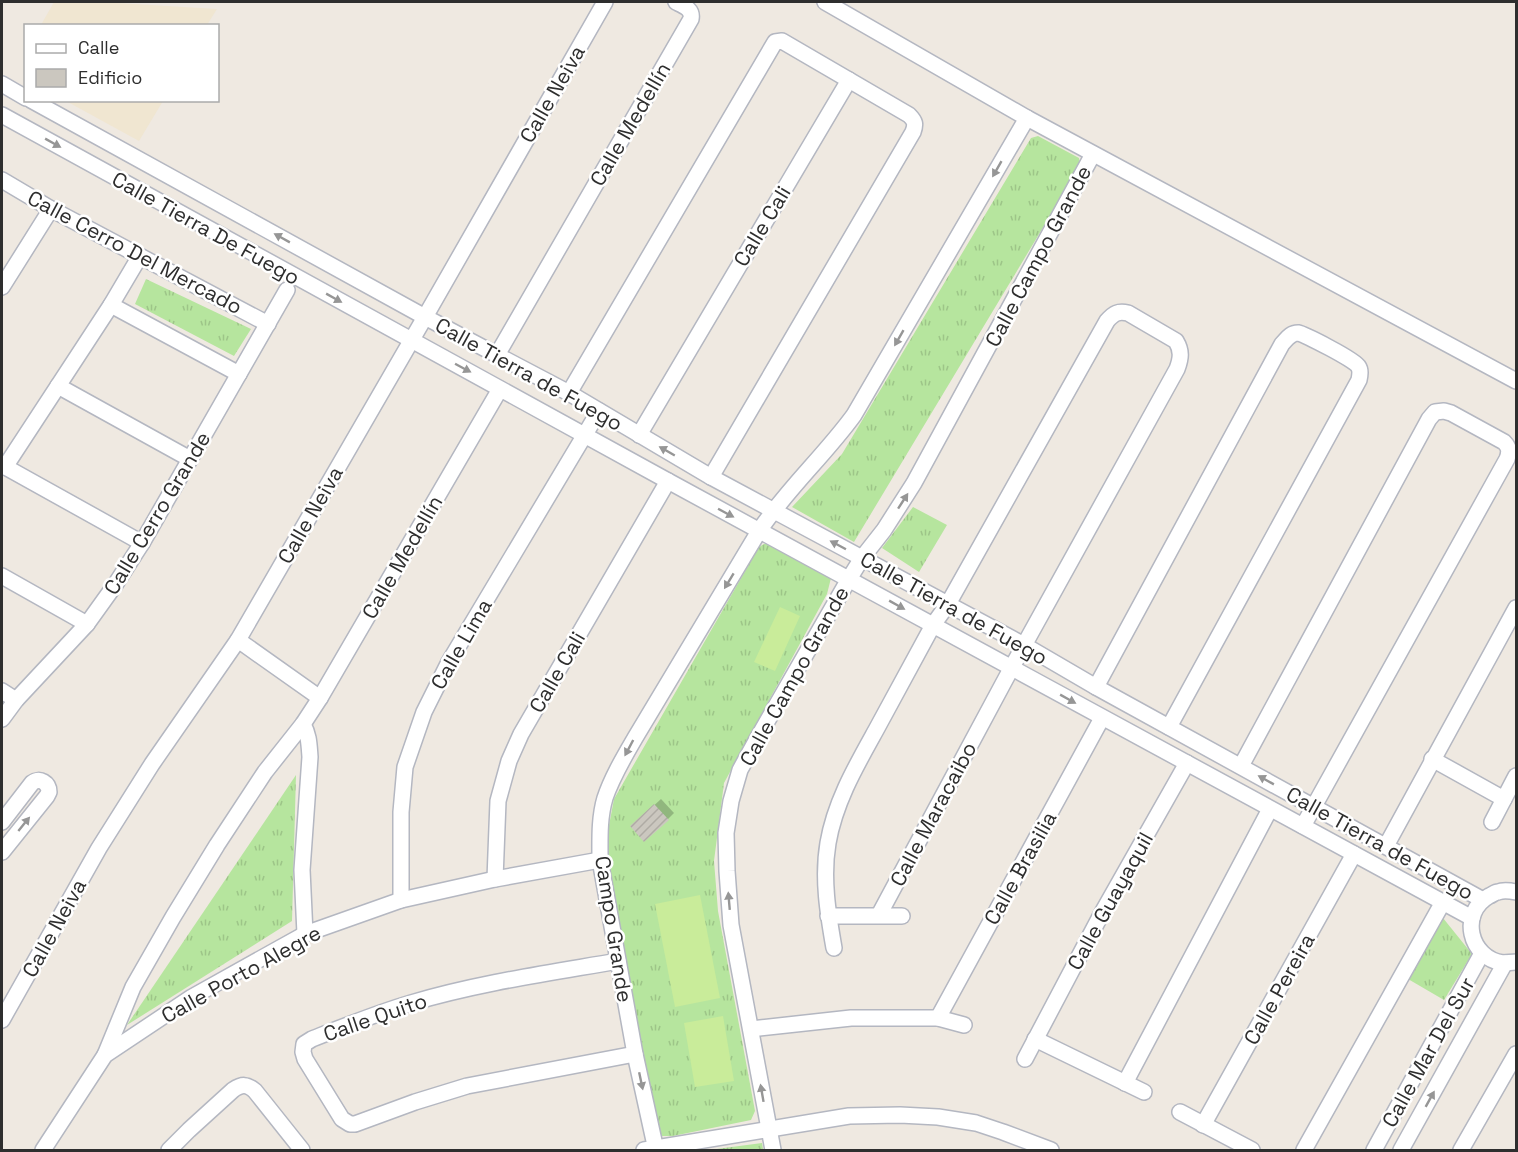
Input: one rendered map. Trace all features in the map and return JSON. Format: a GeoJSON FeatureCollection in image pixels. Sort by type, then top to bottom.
{"type":"FeatureCollection","features":[{"type":"Feature","properties":{"kind":"street","name":"Calle Neiva"},"geometry":{"type":"LineString","coordinates":[[2,1020],[99,848],[152,764],[238,640],[604,2]]}},
{"type":"Feature","properties":{"kind":"street","name":"Calle Medellín"},"geometry":{"type":"LineString","coordinates":[[497,355],[691,19],[691,11],[676,2]]}},
{"type":"Feature","properties":{"kind":"street"},"geometry":{"type":"LineString","coordinates":[[825,2],[1027,118],[1516,381]]}},
{"type":"Feature","properties":{"kind":"street"},"geometry":{"type":"LineString","coordinates":[[569,393],[774,42],[782,41],[909,115],[914,120],[915,126],[711,477]]}},
{"type":"Feature","properties":{"kind":"street","name":"Calle Cali"},"geometry":{"type":"LineString","coordinates":[[639,435],[849,80]]}},
{"type":"Feature","properties":{"kind":"street"},"geometry":{"type":"LineString","coordinates":[[2,84],[24,97]]}},
{"type":"Feature","properties":{"kind":"street","name":"Calle Tierra De Fuego"},"geometry":{"type":"LineString","coordinates":[[35,102],[425,317]]}},
{"type":"Feature","properties":{"kind":"street","name":"Calle Tierra De Fuego"},"geometry":{"type":"LineString","coordinates":[[2,115],[411,340]]}},
{"type":"Feature","properties":{"kind":"street"},"geometry":{"type":"LineString","coordinates":[[759,531],[773,510],[854,415],[1027,118]]}},
{"type":"Feature","properties":{"kind":"street","name":"Calle Campo Grande"},"geometry":{"type":"LineString","coordinates":[[773,1150],[731,925],[726,871],[726,833],[731,801],[741,771],[757,739],[849,579],[914,483],[1093,154]]}},
{"type":"Feature","properties":{"kind":"street","name":"Calle Cerro Del Mercado"},"geometry":{"type":"LineString","coordinates":[[2,180],[51,209],[268,324]]}},
{"type":"Feature","properties":{"kind":"street"},"geometry":{"type":"LineString","coordinates":[[2,287],[51,209]]}},
{"type":"Feature","properties":{"kind":"street"},"geometry":{"type":"LineString","coordinates":[[140,256],[111,305],[3,466],[142,543]]}},
{"type":"Feature","properties":{"kind":"street","name":"Calle Cerro Grande"},"geometry":{"type":"LineString","coordinates":[[2,719],[16,700],[87,624],[115,585],[142,543],[287,290]]}},
{"type":"Feature","properties":{"kind":"street"},"geometry":{"type":"LineString","coordinates":[[111,305],[239,374]]}},
{"type":"Feature","properties":{"kind":"street","name":"Calle Maracaibo"},"geometry":{"type":"LineString","coordinates":[[879,915],[1024,645],[1177,369],[1181,357],[1180,347],[1176,341],[1128,313],[1113,314],[948,604]]}},
{"type":"Feature","properties":{"kind":"street","name":"Calle Tierra de Fuego"},"geometry":{"type":"LineString","coordinates":[[425,317],[569,393],[711,477],[1024,645],[1483,900]]}},
{"type":"Feature","properties":{"kind":"street"},"geometry":{"type":"LineString","coordinates":[[1096,687],[1282,344],[1290,336],[1298,333],[1352,360],[1359,366],[1359,380],[1169,727]]}},
{"type":"Feature","properties":{"kind":"street","name":"Calle Tierra de Fuego"},"geometry":{"type":"LineString","coordinates":[[411,340],[1472,918]]}},
{"type":"Feature","properties":{"kind":"street"},"geometry":{"type":"LineString","coordinates":[[58,386],[190,459]]}},
{"type":"Feature","properties":{"kind":"street","name":"Calle Medellín"},"geometry":{"type":"LineString","coordinates":[[105,1055],[133,987],[173,917],[265,772],[303,724],[320,698],[500,389]]}},
{"type":"Feature","properties":{"kind":"street","name":"Calle Lima"},"geometry":{"type":"LineString","coordinates":[[401,900],[401,812],[405,767],[424,712],[449,662],[599,411]]}},
{"type":"Feature","properties":{"kind":"street"},"geometry":{"type":"LineString","coordinates":[[1241,766],[1429,419],[1435,412],[1451,413],[1504,441],[1508,446],[1507,459],[1303,826]]}},
{"type":"Feature","properties":{"kind":"street","name":"Calle Cali"},"geometry":{"type":"LineString","coordinates":[[495,879],[498,801],[509,761],[521,734],[668,481]]}},
{"type":"Feature","properties":{"kind":"street","name":"Campo Grande"},"geometry":{"type":"LineString","coordinates":[[652,1150],[600,860],[600,831],[604,799],[635,738],[759,531]]}},
{"type":"Feature","properties":{"kind":"street"},"geometry":{"type":"LineString","coordinates":[[2,576],[87,624]]}},
{"type":"Feature","properties":{"kind":"street"},"geometry":{"type":"LineString","coordinates":[[834,948],[825,882],[827,844],[836,811],[847,782],[933,625],[948,604]]}},
{"type":"Feature","properties":{"kind":"street"},"geometry":{"type":"LineString","coordinates":[[1386,846],[1516,608]]}},
{"type":"Feature","properties":{"kind":"street"},"geometry":{"type":"LineString","coordinates":[[238,640],[320,698]]}},
{"type":"Feature","properties":{"kind":"street"},"geometry":{"type":"LineString","coordinates":[[2,692],[16,700]]}},
{"type":"Feature","properties":{"kind":"street","name":"Calle Brasilia"},"geometry":{"type":"LineString","coordinates":[[938,1018],[1102,718]]}},
{"type":"Feature","properties":{"kind":"street"},"geometry":{"type":"LineString","coordinates":[[303,724],[309,740],[310,757],[302,870],[305,934]]}},
{"type":"Feature","properties":{"kind":"street"},"geometry":{"type":"LineString","coordinates":[[1432,759],[1503,799]]}},
{"type":"Feature","properties":{"kind":"street","name":"Calle Guayaquil"},"geometry":{"type":"LineString","coordinates":[[1025,1059],[1187,763]]}},
{"type":"Feature","properties":{"kind":"street"},"geometry":{"type":"LineString","coordinates":[[1492,822],[1516,776]]}},
{"type":"Feature","properties":{"kind":"street"},"geometry":{"type":"LineString","coordinates":[[2,822],[7,805],[32,783],[38,780],[47,785],[48,795],[2,852]]}},
{"type":"Feature","properties":{"kind":"street"},"geometry":{"type":"LineString","coordinates":[[1125,1083],[1270,808]]}},
{"type":"Feature","properties":{"kind":"street","name":"Calle Pereira"},"geometry":{"type":"LineString","coordinates":[[1203,1125],[1354,854]]}},
{"type":"Feature","properties":{"kind":"street","name":"Calle Porto Alegre"},"geometry":{"type":"LineString","coordinates":[[43,1150],[105,1055],[192,997],[305,934],[401,900],[495,879],[600,860]]}},
{"type":"Feature","properties":{"kind":"street"},"geometry":{"type":"LineString","coordinates":[[1511,962],[1492,960],[1482,953],[1474,942],[1471,930],[1476,908],[1483,900],[1498,892],[1516,890]]}},
{"type":"Feature","properties":{"kind":"street"},"geometry":{"type":"LineString","coordinates":[[1304,1150],[1443,902]]}},
{"type":"Feature","properties":{"kind":"street"},"geometry":{"type":"LineString","coordinates":[[828,916],[902,916]]}},
{"type":"Feature","properties":{"kind":"street","name":"Calle Mar Del Sur"},"geometry":{"type":"LineString","coordinates":[[1374,1150],[1482,953]]}},
{"type":"Feature","properties":{"kind":"street","name":"Calle Quito"},"geometry":{"type":"LineString","coordinates":[[618,962],[469,988],[412,1002],[366,1017],[312,1039],[304,1044],[303,1052],[342,1119],[350,1125],[467,1086],[635,1054]]}},
{"type":"Feature","properties":{"kind":"street","name":"Calle Mar Del Sur"},"geometry":{"type":"LineString","coordinates":[[1401,1150],[1511,962]]}},
{"type":"Feature","properties":{"kind":"street"},"geometry":{"type":"LineString","coordinates":[[750,1029],[851,1018],[938,1018],[964,1025]]}},
{"type":"Feature","properties":{"kind":"street"},"geometry":{"type":"LineString","coordinates":[[1035,1039],[1144,1092]]}},
{"type":"Feature","properties":{"kind":"street"},"geometry":{"type":"LineString","coordinates":[[1461,1150],[1516,1054]]}},
{"type":"Feature","properties":{"kind":"street"},"geometry":{"type":"LineString","coordinates":[[169,1150],[233,1090],[240,1085],[248,1085],[255,1090],[302,1150]]}},
{"type":"Feature","properties":{"kind":"street"},"geometry":{"type":"LineString","coordinates":[[1180,1112],[1252,1150]]}},
{"type":"Feature","properties":{"kind":"street"},"geometry":{"type":"LineString","coordinates":[[652,1150],[849,1116],[900,1114],[976,1123],[1051,1150]]}},
{"type":"Feature","properties":{"kind":"shaded area"},"geometry":{"type":"Polygon","coordinates":[[[54,2],[101,2],[217,9],[208,24],[42,24],[54,2]]]}},
{"type":"Feature","properties":{"kind":"shaded area"},"geometry":{"type":"Polygon","coordinates":[[[68,102],[162,102],[139,141],[68,102]]]}},
{"type":"Feature","properties":{"kind":"green space"},"geometry":{"type":"Polygon","coordinates":[[[1038,136],[1079,158],[1080,166],[854,542],[792,507],[842,454],[1031,138],[1038,136]]]}},
{"type":"Feature","properties":{"kind":"green space"},"geometry":{"type":"Polygon","coordinates":[[[146,279],[251,329],[234,356],[135,304],[146,279]]]}},
{"type":"Feature","properties":{"kind":"green space"},"geometry":{"type":"Polygon","coordinates":[[[913,507],[947,525],[919,572],[882,548],[913,507]]]}},
{"type":"Feature","properties":{"kind":"green space"},"geometry":{"type":"Polygon","coordinates":[[[771,544],[831,578],[827,594],[724,783],[714,861],[718,911],[755,1111],[751,1120],[673,1136],[660,1136],[657,1130],[607,863],[607,836],[614,799],[759,547],[771,544]]]}},
{"type":"Feature","properties":{"kind":"green space"},"geometry":{"type":"Polygon","coordinates":[[[780,607],[800,616],[775,671],[754,662],[780,607]]]}},
{"type":"Feature","properties":{"kind":"green space"},"geometry":{"type":"Polygon","coordinates":[[[296,775],[292,921],[127,1025],[296,775]]]}},
{"type":"Feature","properties":{"kind":"green space"},"geometry":{"type":"Polygon","coordinates":[[[700,895],[720,998],[675,1007],[655,904],[700,895]]]}},
{"type":"Feature","properties":{"kind":"green space"},"geometry":{"type":"Polygon","coordinates":[[[1443,918],[1472,954],[1444,1000],[1408,979],[1443,918]]]}},
{"type":"Feature","properties":{"kind":"green space"},"geometry":{"type":"Polygon","coordinates":[[[723,1016],[734,1081],[695,1087],[684,1023],[723,1016]]]}},
{"type":"Feature","properties":{"kind":"green space"},"geometry":{"type":"Polygon","coordinates":[[[762,1143],[763,1150],[709,1150],[762,1143]]]}},
{"type":"Feature","properties":{"kind":"building"},"geometry":{"type":"Polygon","coordinates":[[[654,804],[669,820],[644,842],[630,826],[654,804]]]}}]}
